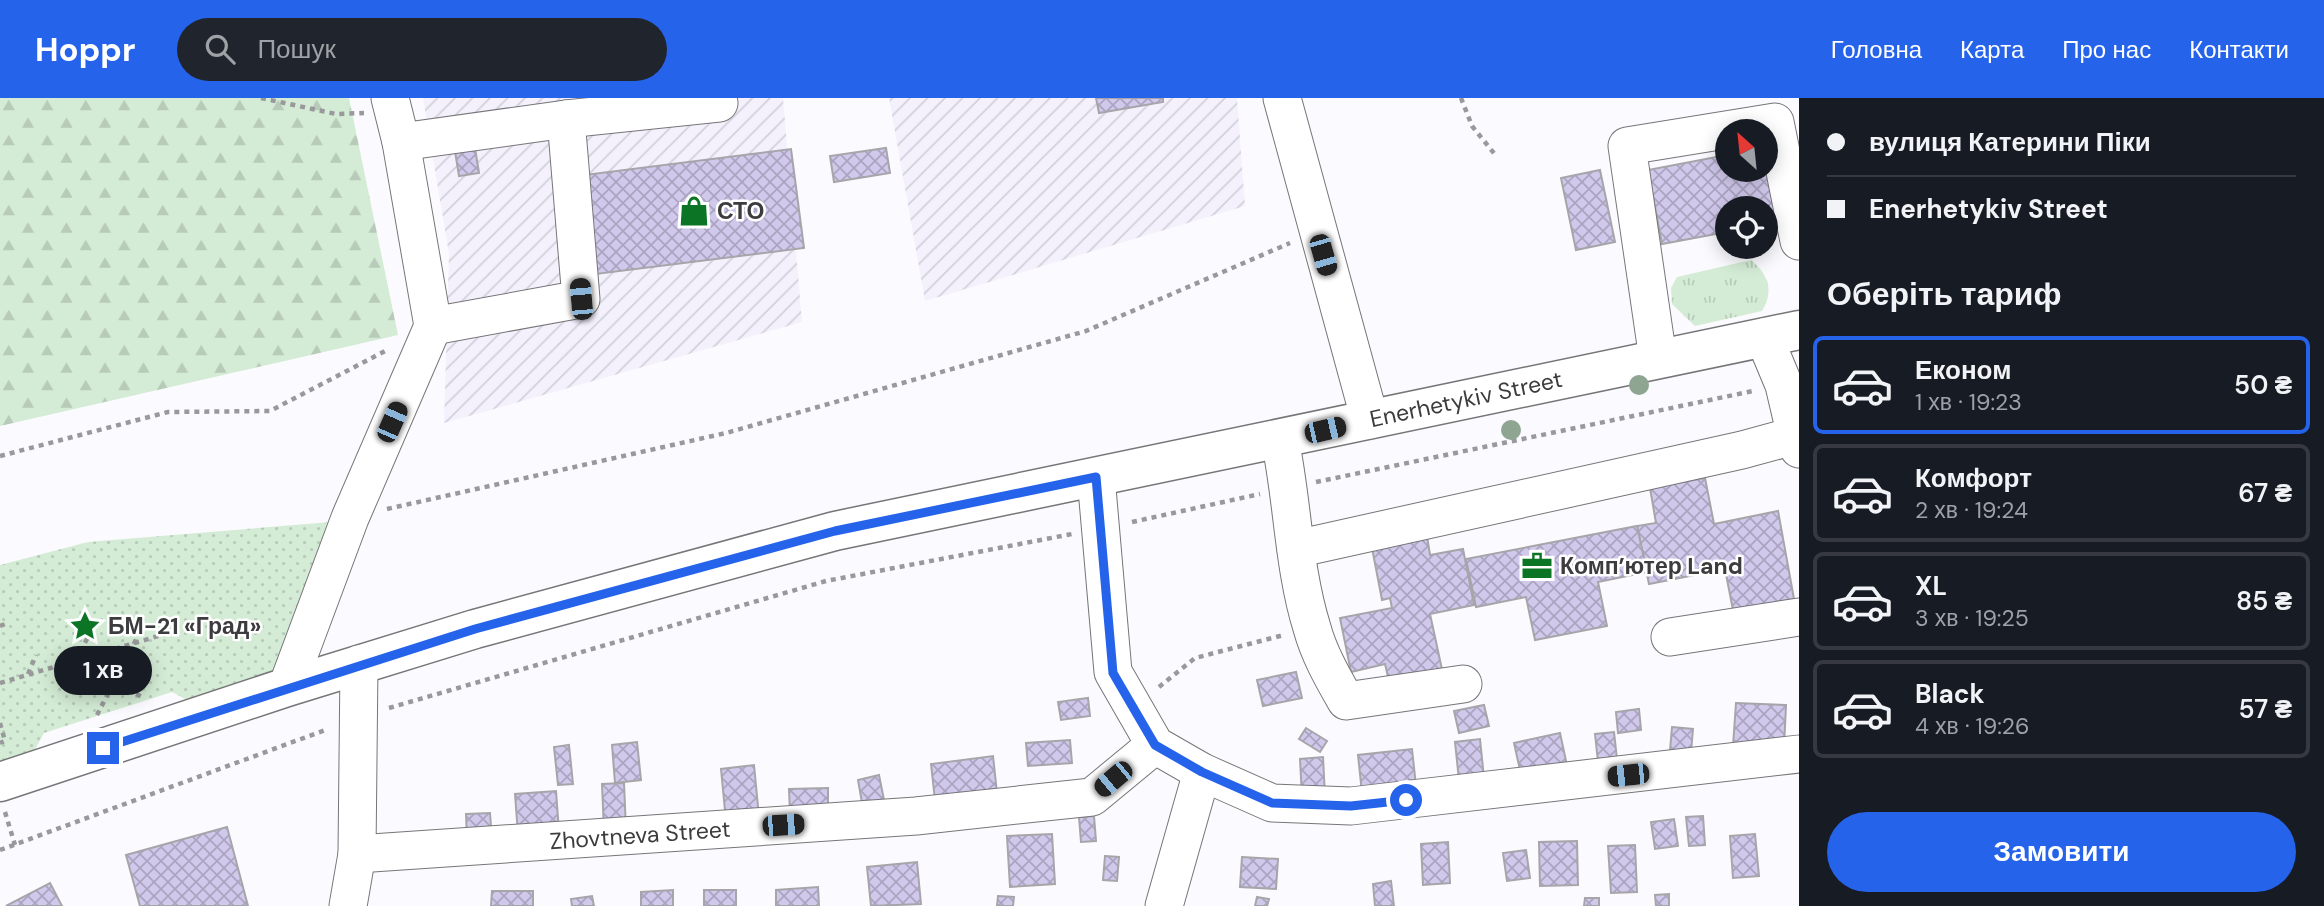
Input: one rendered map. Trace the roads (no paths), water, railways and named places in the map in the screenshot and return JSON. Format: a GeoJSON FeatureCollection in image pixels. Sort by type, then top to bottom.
{"type":"FeatureCollection","features":[{"type":"Feature","properties":{"kind":"main road","name":"Enerhetykiv Street"},"geometry":{"type":"LineString","coordinates":[[2,795],[287,687],[359,664],[475,629],[835,531],[1781,333]]}},
{"type":"Feature","properties":{"kind":"street"},"geometry":{"type":"LineString","coordinates":[[1282,98],[1316,231],[1370,420]]}},
{"type":"Feature","properties":{"kind":"street"},"geometry":{"type":"LineString","coordinates":[[287,687],[350,517],[433,326],[395,117],[566,119],[719,103]]}},
{"type":"Feature","properties":{"kind":"street"},"geometry":{"type":"LineString","coordinates":[[433,326],[581,299],[566,119]]}},
{"type":"Feature","properties":{"kind":"street"},"geometry":{"type":"LineString","coordinates":[[1658,359],[1627,146],[1775,122],[1799,241]]}},
{"type":"Feature","properties":{"kind":"street"},"geometry":{"type":"LineString","coordinates":[[1296,549],[1742,450],[1798,442],[1784,385],[1781,333]]}},
{"type":"Feature","properties":{"kind":"street"},"geometry":{"type":"LineString","coordinates":[[1280,440],[1290,487],[1296,549],[1311,627],[1326,666],[1346,701],[1463,684]]}},
{"type":"Feature","properties":{"kind":"street"},"geometry":{"type":"LineString","coordinates":[[1096,477],[1098,529],[1113,673],[1155,745],[1202,772],[1272,803],[1351,806],[1799,754]]}},
{"type":"Feature","properties":{"kind":"street"},"geometry":{"type":"LineString","coordinates":[[1670,637],[1799,617]]}},
{"type":"Feature","properties":{"kind":"street"},"geometry":{"type":"LineString","coordinates":[[348,906],[357,854],[359,664]]}},
{"type":"Feature","properties":{"kind":"street","name":"Zhovtneva Street"},"geometry":{"type":"LineString","coordinates":[[357,854],[916,816],[1092,797],[1155,745]]}},
{"type":"Feature","properties":{"kind":"street"},"geometry":{"type":"LineString","coordinates":[[1164,906],[1202,772]]}},
{"type":"Feature","properties":{"kind":"place","name":"СТО"},"geometry":{"type":"Point","coordinates":[694,211]}},
{"type":"Feature","properties":{"kind":"place","name":"Комп’ютер Land"},"geometry":{"type":"Point","coordinates":[1537,566]}},
{"type":"Feature","properties":{"kind":"place","name":"БМ-21 «Град»"},"geometry":{"type":"Point","coordinates":[85,626]}}]}
